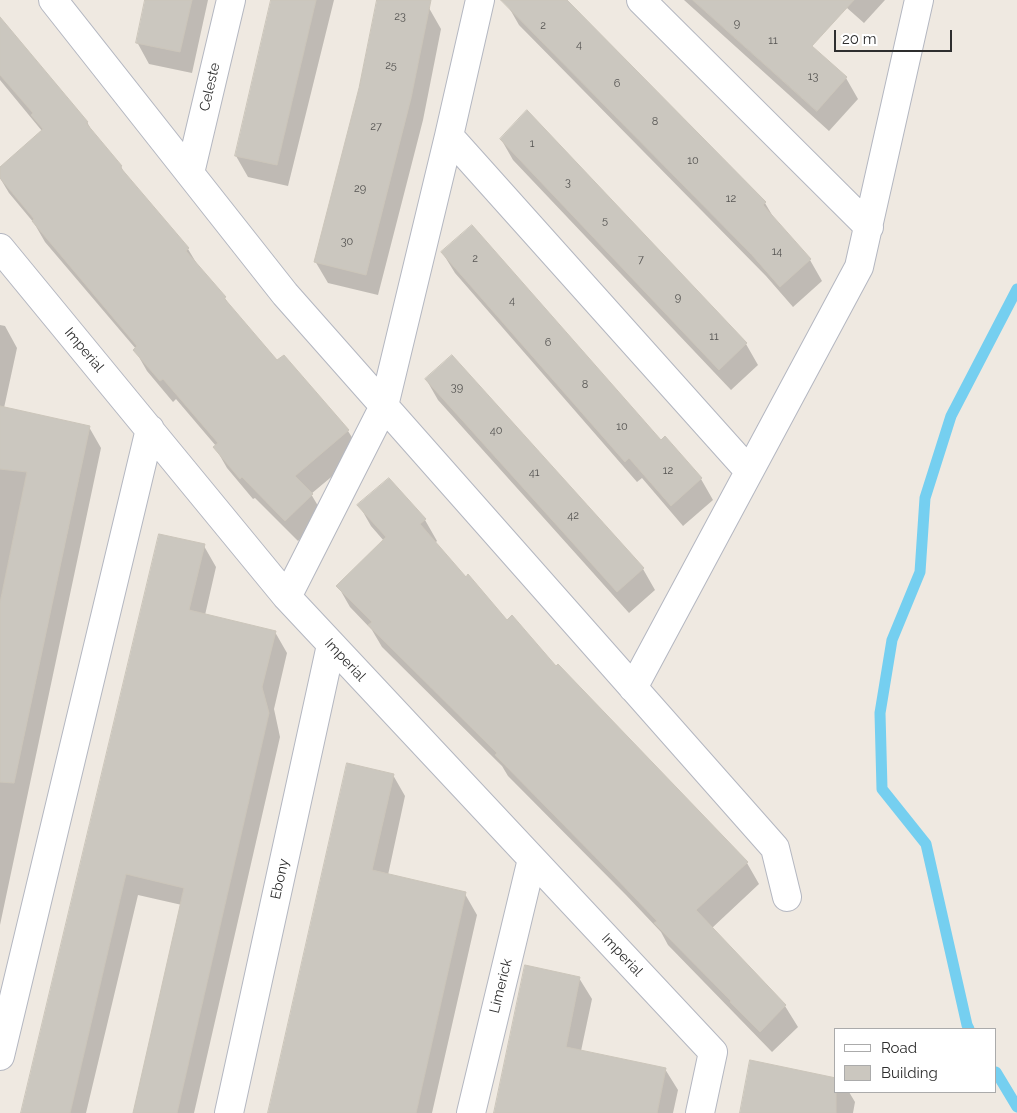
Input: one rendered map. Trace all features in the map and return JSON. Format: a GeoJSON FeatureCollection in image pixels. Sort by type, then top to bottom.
{"type":"FeatureCollection","features":[{"type":"Feature","properties":{"kind":"street"},"geometry":{"type":"LineString","coordinates":[[53,0],[285,294],[775,848],[787,897]]}},
{"type":"Feature","properties":{"kind":"street","name":"Celeste"},"geometry":{"type":"LineString","coordinates":[[190,173],[231,0]]}},
{"type":"Feature","properties":{"kind":"street"},"geometry":{"type":"LineString","coordinates":[[287,598],[384,406],[480,0]]}},
{"type":"Feature","properties":{"kind":"street"},"geometry":{"type":"LineString","coordinates":[[641,0],[869,227]]}},
{"type":"Feature","properties":{"kind":"street"},"geometry":{"type":"LineString","coordinates":[[633,688],[859,267],[919,0]]}},
{"type":"Feature","properties":{"kind":"street"},"geometry":{"type":"LineString","coordinates":[[449,136],[749,471]]}},
{"type":"Feature","properties":{"kind":"street","name":"Imperial"},"geometry":{"type":"LineString","coordinates":[[0,248],[287,598],[713,1052],[700,1113]]}},
{"type":"Feature","properties":{"kind":"street"},"geometry":{"type":"LineString","coordinates":[[0,1056],[150,429]]}},
{"type":"Feature","properties":{"kind":"street","name":"Ebony"},"geometry":{"type":"LineString","coordinates":[[229,1113],[332,645]]}},
{"type":"Feature","properties":{"kind":"street","name":"Limerick"},"geometry":{"type":"LineString","coordinates":[[471,1113],[532,859]]}},
{"type":"Feature","properties":{"kind":"building"},"geometry":{"type":"Polygon","coordinates":[[[145,0],[192,0],[180,52],[136,43],[145,0]]]}},
{"type":"Feature","properties":{"kind":"building"},"geometry":{"type":"Polygon","coordinates":[[[271,0],[316,0],[277,165],[235,156],[271,0]]]}},
{"type":"Feature","properties":{"kind":"building"},"geometry":{"type":"Polygon","coordinates":[[[377,0],[431,0],[411,98],[366,275],[314,262],[359,88],[377,0]]]}},
{"type":"Feature","properties":{"kind":"building"},"geometry":{"type":"Polygon","coordinates":[[[501,0],[567,0],[766,202],[763,205],[811,259],[780,287],[752,255],[501,0]]]}},
{"type":"Feature","properties":{"kind":"building"},"geometry":{"type":"Polygon","coordinates":[[[693,0],[854,0],[812,46],[847,77],[817,111],[693,0]]]}},
{"type":"Feature","properties":{"kind":"building"},"geometry":{"type":"Polygon","coordinates":[[[0,17],[88,122],[86,123],[122,166],[120,167],[189,248],[186,251],[226,297],[224,298],[277,360],[284,355],[349,430],[295,476],[313,494],[285,521],[242,477],[240,479],[213,447],[218,443],[163,379],[160,381],[133,350],[137,346],[32,221],[34,219],[0,178],[0,167],[43,129],[31,115],[33,113],[0,75],[0,17]]]}},
{"type":"Feature","properties":{"kind":"building"},"geometry":{"type":"Polygon","coordinates":[[[527,110],[747,343],[719,370],[500,139],[527,110]]]}},
{"type":"Feature","properties":{"kind":"building"},"geometry":{"type":"Polygon","coordinates":[[[472,225],[661,440],[665,436],[702,478],[671,506],[629,458],[625,462],[441,252],[472,225]]]}},
{"type":"Feature","properties":{"kind":"building"},"geometry":{"type":"Polygon","coordinates":[[[452,355],[644,568],[617,592],[425,379],[452,355]]]}},
{"type":"Feature","properties":{"kind":"building"},"geometry":{"type":"Polygon","coordinates":[[[0,406],[90,426],[14,783],[0,782],[0,603],[27,472],[0,469],[0,406]]]}},
{"type":"Feature","properties":{"kind":"building"},"geometry":{"type":"Polygon","coordinates":[[[389,478],[426,519],[420,524],[466,577],[468,574],[507,620],[512,615],[556,666],[558,664],[748,862],[696,910],[786,1005],[760,1032],[654,923],[657,921],[495,755],[497,753],[368,625],[372,622],[336,586],[386,537],[357,505],[389,478]]]}},
{"type":"Feature","properties":{"kind":"building"},"geometry":{"type":"Polygon","coordinates":[[[159,534],[205,544],[189,610],[276,631],[262,687],[269,713],[177,1113],[133,1113],[184,888],[126,874],[70,1113],[21,1113],[159,534]]]}},
{"type":"Feature","properties":{"kind":"building"},"geometry":{"type":"Polygon","coordinates":[[[347,763],[394,774],[372,870],[466,892],[416,1113],[268,1113],[347,763]]]}},
{"type":"Feature","properties":{"kind":"building"},"geometry":{"type":"Polygon","coordinates":[[[525,965],[580,977],[566,1047],[666,1068],[657,1113],[494,1113],[525,965]]]}},
{"type":"Feature","properties":{"kind":"building"},"geometry":{"type":"Polygon","coordinates":[[[750,1060],[834,1078],[836,1113],[740,1113],[750,1060]]]}},
{"type":"Feature","properties":{"kind":"waterway"},"geometry":{"type":"LineString","coordinates":[[968,1028],[926,844],[882,789],[880,713],[892,640],[920,572],[925,498],[951,416],[1017,289]]}},
{"type":"Feature","properties":{"kind":"waterway"},"geometry":{"type":"LineString","coordinates":[[997,1074],[1017,1107]]}}]}
